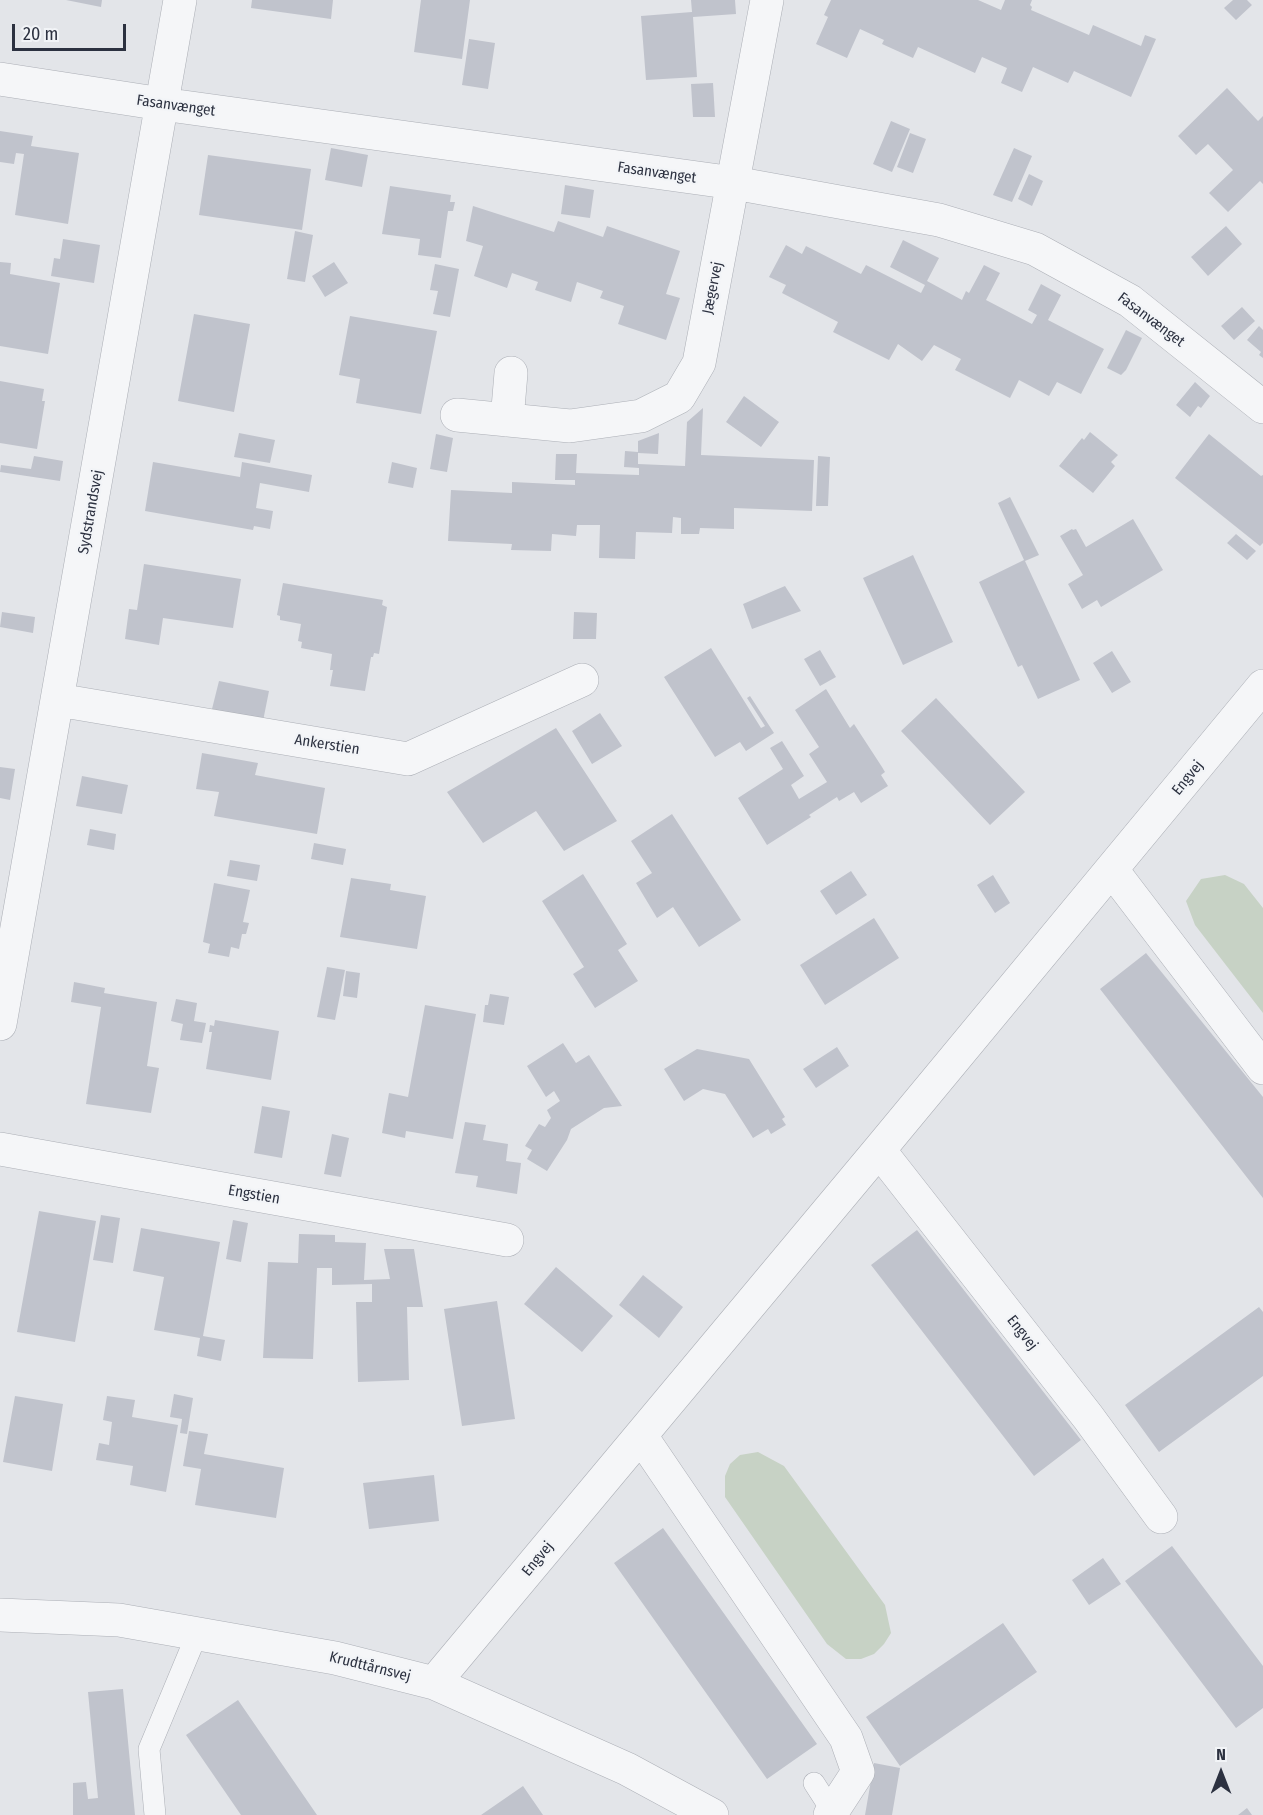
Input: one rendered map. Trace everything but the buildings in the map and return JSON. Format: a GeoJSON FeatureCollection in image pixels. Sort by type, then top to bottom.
{"type":"FeatureCollection","features":[{"type":"Feature","properties":{"kind":"street","name":"Sydstrandsvej"},"geometry":{"type":"LineString","coordinates":[[0,1024],[180,0]]}},
{"type":"Feature","properties":{"kind":"street","name":"Jægervej"},"geometry":{"type":"LineString","coordinates":[[457,415],[570,426],[641,416],[679,397],[699,363],[767,0]]}},
{"type":"Feature","properties":{"kind":"street","name":"Fasanvænget"},"geometry":{"type":"LineString","coordinates":[[0,79],[162,104],[734,183],[939,220],[1035,249],[1130,301],[1263,407]]}},
{"type":"Feature","properties":{"kind":"street"},"geometry":{"type":"LineString","coordinates":[[507,420],[511,373]]}},
{"type":"Feature","properties":{"kind":"street","name":"Ankerstien"},"geometry":{"type":"LineString","coordinates":[[58,700],[408,759],[582,680]]}},
{"type":"Feature","properties":{"kind":"street","name":"Engvej"},"geometry":{"type":"LineString","coordinates":[[434,1683],[1263,686]]}},
{"type":"Feature","properties":{"kind":"street"},"geometry":{"type":"LineString","coordinates":[[1112,870],[1263,1068]]}},
{"type":"Feature","properties":{"kind":"street","name":"Engstien"},"geometry":{"type":"LineString","coordinates":[[0,1149],[507,1240]]}},
{"type":"Feature","properties":{"kind":"street","name":"Engvej"},"geometry":{"type":"LineString","coordinates":[[879,1150],[1088,1417],[1161,1517]]}},
{"type":"Feature","properties":{"kind":"street"},"geometry":{"type":"LineString","coordinates":[[641,1436],[846,1738],[858,1772],[831,1813]]}},
{"type":"Feature","properties":{"kind":"street","name":"Krudttårnsvej"},"geometry":{"type":"LineString","coordinates":[[0,1614],[119,1620],[335,1658],[434,1683],[627,1770],[712,1815]]}},
{"type":"Feature","properties":{"kind":"lane"},"geometry":{"type":"LineString","coordinates":[[155,1815],[149,1749],[197,1634]]}},
{"type":"Feature","properties":{"kind":"lane"},"geometry":{"type":"LineString","coordinates":[[814,1784],[831,1813]]}},
{"type":"Feature","properties":{"kind":"shaded area"},"geometry":{"type":"Polygon","coordinates":[[[1225,875],[1244,884],[1263,908],[1263,1013],[1195,925],[1186,901],[1201,879],[1225,875]]]}},
{"type":"Feature","properties":{"kind":"shaded area"},"geometry":{"type":"Polygon","coordinates":[[[758,1452],[784,1466],[885,1605],[891,1633],[874,1654],[861,1659],[846,1659],[827,1644],[725,1497],[725,1476],[730,1464],[740,1455],[758,1452]]]}}]}
